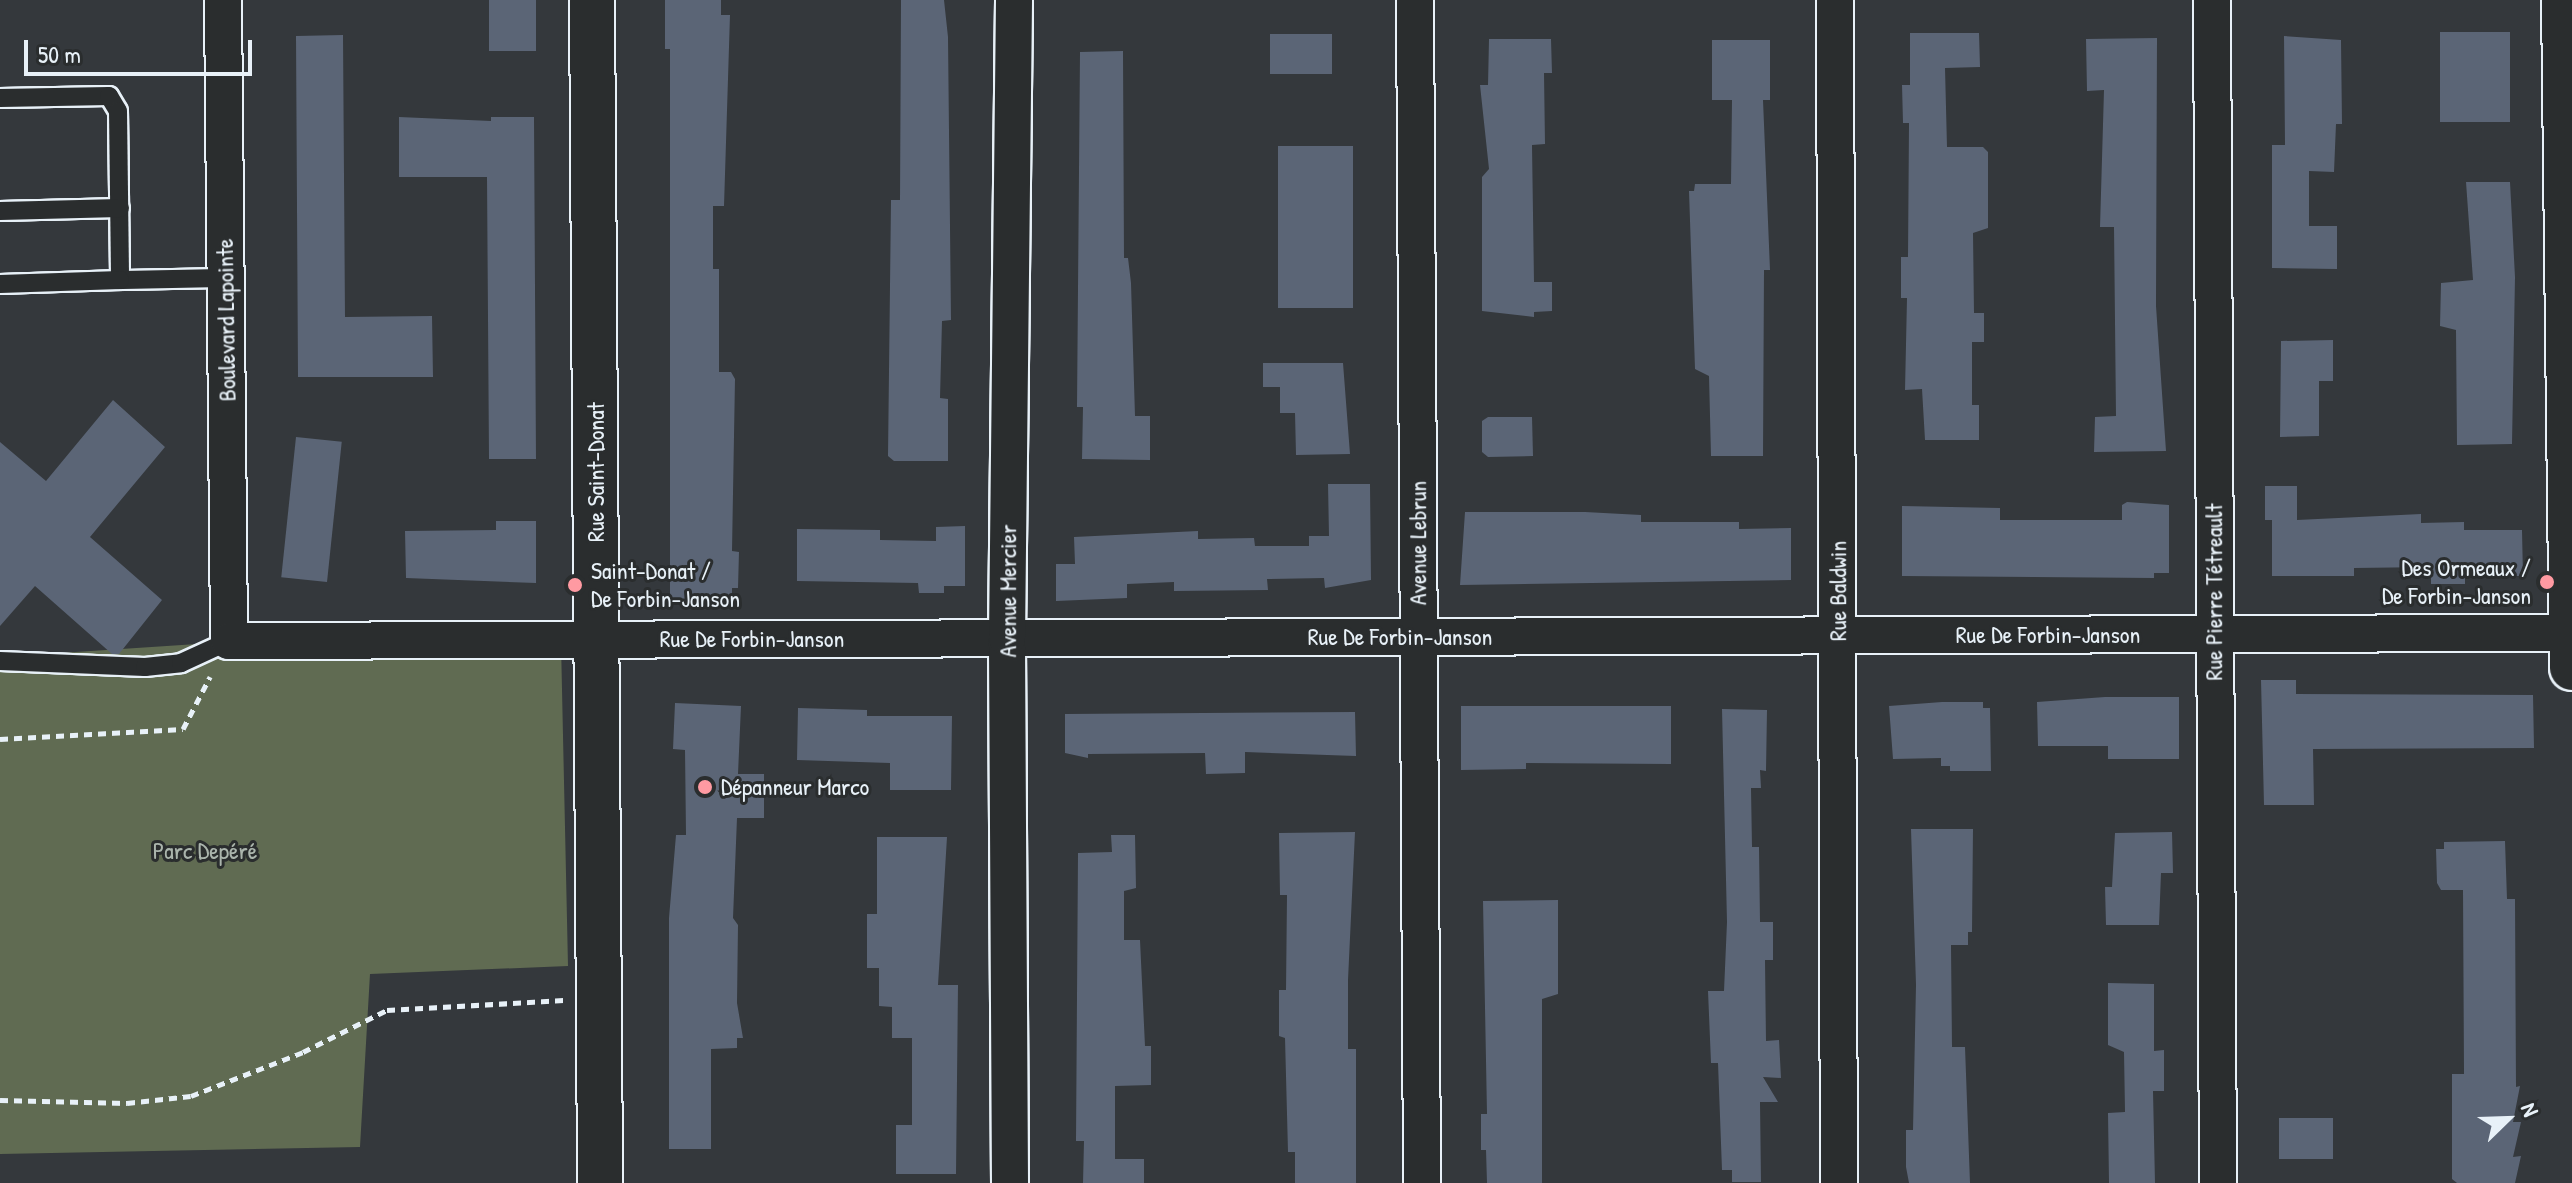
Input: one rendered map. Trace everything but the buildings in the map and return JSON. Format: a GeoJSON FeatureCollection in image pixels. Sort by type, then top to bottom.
{"type":"FeatureCollection","features":[{"type":"Feature","properties":{"kind":"street","name":"Boulevard Lapointe"},"geometry":{"type":"LineString","coordinates":[[223,0],[229,641]]}},
{"type":"Feature","properties":{"kind":"street","name":"Rue Saint-Donat"},"geometry":{"type":"LineString","coordinates":[[592,0],[600,1183]]}},
{"type":"Feature","properties":{"kind":"street","name":"Avenue Mercier"},"geometry":{"type":"LineString","coordinates":[[1010,1183],[1007,638],[1014,0]]}},
{"type":"Feature","properties":{"kind":"street","name":"Avenue Lebrun"},"geometry":{"type":"LineString","coordinates":[[1415,0],[1422,1183]]}},
{"type":"Feature","properties":{"kind":"street","name":"Rue Baldwin"},"geometry":{"type":"LineString","coordinates":[[1835,0],[1839,1183]]}},
{"type":"Feature","properties":{"kind":"street","name":"Rue Pierre Tétreault"},"geometry":{"type":"LineString","coordinates":[[2212,0],[2218,1183]]}},
{"type":"Feature","properties":{"kind":"street"},"geometry":{"type":"LineString","coordinates":[[2564,0],[2572,668]]}},
{"type":"Feature","properties":{"kind":"street","name":"Rue De Forbin-Janson"},"geometry":{"type":"LineString","coordinates":[[229,641],[2572,633]]}},
{"type":"Feature","properties":{"kind":"lane"},"geometry":{"type":"LineString","coordinates":[[0,98],[109,96],[118,111],[120,280]]}},
{"type":"Feature","properties":{"kind":"lane"},"geometry":{"type":"LineString","coordinates":[[0,211],[120,208]]}},
{"type":"Feature","properties":{"kind":"lane"},"geometry":{"type":"LineString","coordinates":[[0,284],[225,278]]}},
{"type":"Feature","properties":{"kind":"lane"},"geometry":{"type":"LineString","coordinates":[[0,661],[145,667],[181,663],[229,641]]}},
{"type":"Feature","properties":{"kind":"path"},"geometry":{"type":"LineString","coordinates":[[0,739],[183,729],[229,641]]}},
{"type":"Feature","properties":{"kind":"path"},"geometry":{"type":"LineString","coordinates":[[0,1100],[127,1103],[191,1096],[303,1052],[387,1010],[598,998]]}},
{"type":"Feature","properties":{"kind":"green space","name":"Parc Depéré"},"geometry":{"type":"Polygon","coordinates":[[[561,643],[568,966],[370,974],[360,1147],[0,1154],[0,657],[197,644],[561,643]]]}},
{"type":"Feature","properties":{"kind":"place","name":"Des Ormeaux / De Forbin-Janson"},"geometry":{"type":"Point","coordinates":[2547,582]}},
{"type":"Feature","properties":{"kind":"place","name":"Saint-Donat / De Forbin-Janson"},"geometry":{"type":"Point","coordinates":[575,585]}},
{"type":"Feature","properties":{"kind":"place","name":"Dépanneur Marco"},"geometry":{"type":"Point","coordinates":[705,787]}}]}
